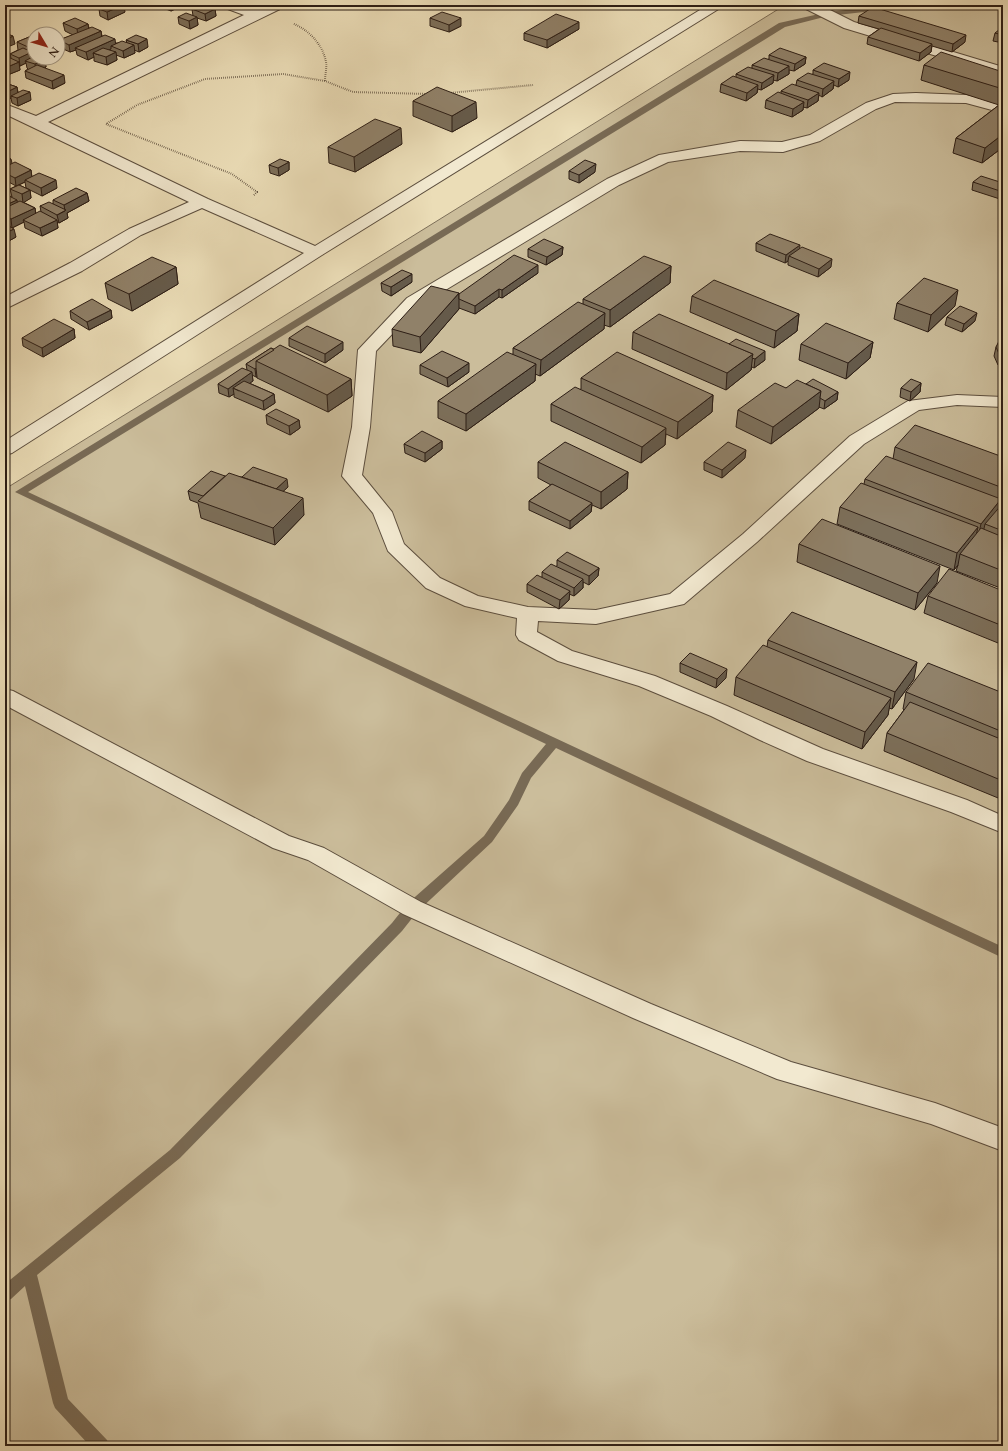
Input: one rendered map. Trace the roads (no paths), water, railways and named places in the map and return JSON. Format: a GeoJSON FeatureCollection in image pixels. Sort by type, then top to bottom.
{"type":"FeatureCollection","features":[{"type":"Feature","properties":{"kind":"street"},"geometry":{"type":"LineString","coordinates":[[230,5],[256,15]]}},
{"type":"Feature","properties":{"kind":"street"},"geometry":{"type":"LineString","coordinates":[[36,122],[277,5]]}},
{"type":"Feature","properties":{"kind":"street"},"geometry":{"type":"LineString","coordinates":[[5,449],[316,252],[718,5]]}},
{"type":"Feature","properties":{"kind":"street"},"geometry":{"type":"LineString","coordinates":[[809,5],[849,25],[1003,72]]}},
{"type":"Feature","properties":{"kind":"street"},"geometry":{"type":"LineString","coordinates":[[1003,109],[967,99],[916,97],[894,98],[871,106],[815,138],[783,147],[740,146],[664,158],[613,182],[413,302],[367,350],[361,427],[352,476],[382,512],[395,547],[433,584],[472,601],[528,614],[596,617],[677,599],[750,538],[857,440],[914,405],[957,400],[1003,402]]}},
{"type":"Feature","properties":{"kind":"street"},"geometry":{"type":"LineString","coordinates":[[5,108],[202,202],[316,252]]}},
{"type":"Feature","properties":{"kind":"street"},"geometry":{"type":"LineString","coordinates":[[5,304],[76,267],[135,232],[202,202]]}},
{"type":"Feature","properties":{"kind":"street"},"geometry":{"type":"LineString","coordinates":[[528,614],[526,635],[565,656],[646,681],[719,710],[768,735],[815,755],[959,806],[1003,825]]}},
{"type":"Feature","properties":{"kind":"street"},"geometry":{"type":"LineString","coordinates":[[5,696],[281,842],[316,854],[412,908],[642,1012],[786,1071],[935,1114],[1003,1140]]}},
{"type":"Feature","properties":{"kind":"waterway"},"geometry":{"type":"LineString","coordinates":[[554,742],[20,492],[782,25],[828,14],[891,7],[896,5]]}},
{"type":"Feature","properties":{"kind":"waterway"},"geometry":{"type":"LineString","coordinates":[[29,1272],[175,1154],[397,927],[412,908],[488,839],[514,802],[526,776],[554,742]]}},
{"type":"Feature","properties":{"kind":"waterway"},"geometry":{"type":"LineString","coordinates":[[554,742],[1003,953]]}},
{"type":"Feature","properties":{"kind":"waterway"},"geometry":{"type":"LineString","coordinates":[[5,1294],[29,1272]]}},
{"type":"Feature","properties":{"kind":"waterway"},"geometry":{"type":"LineString","coordinates":[[29,1272],[61,1403],[101,1446]]}}]}
